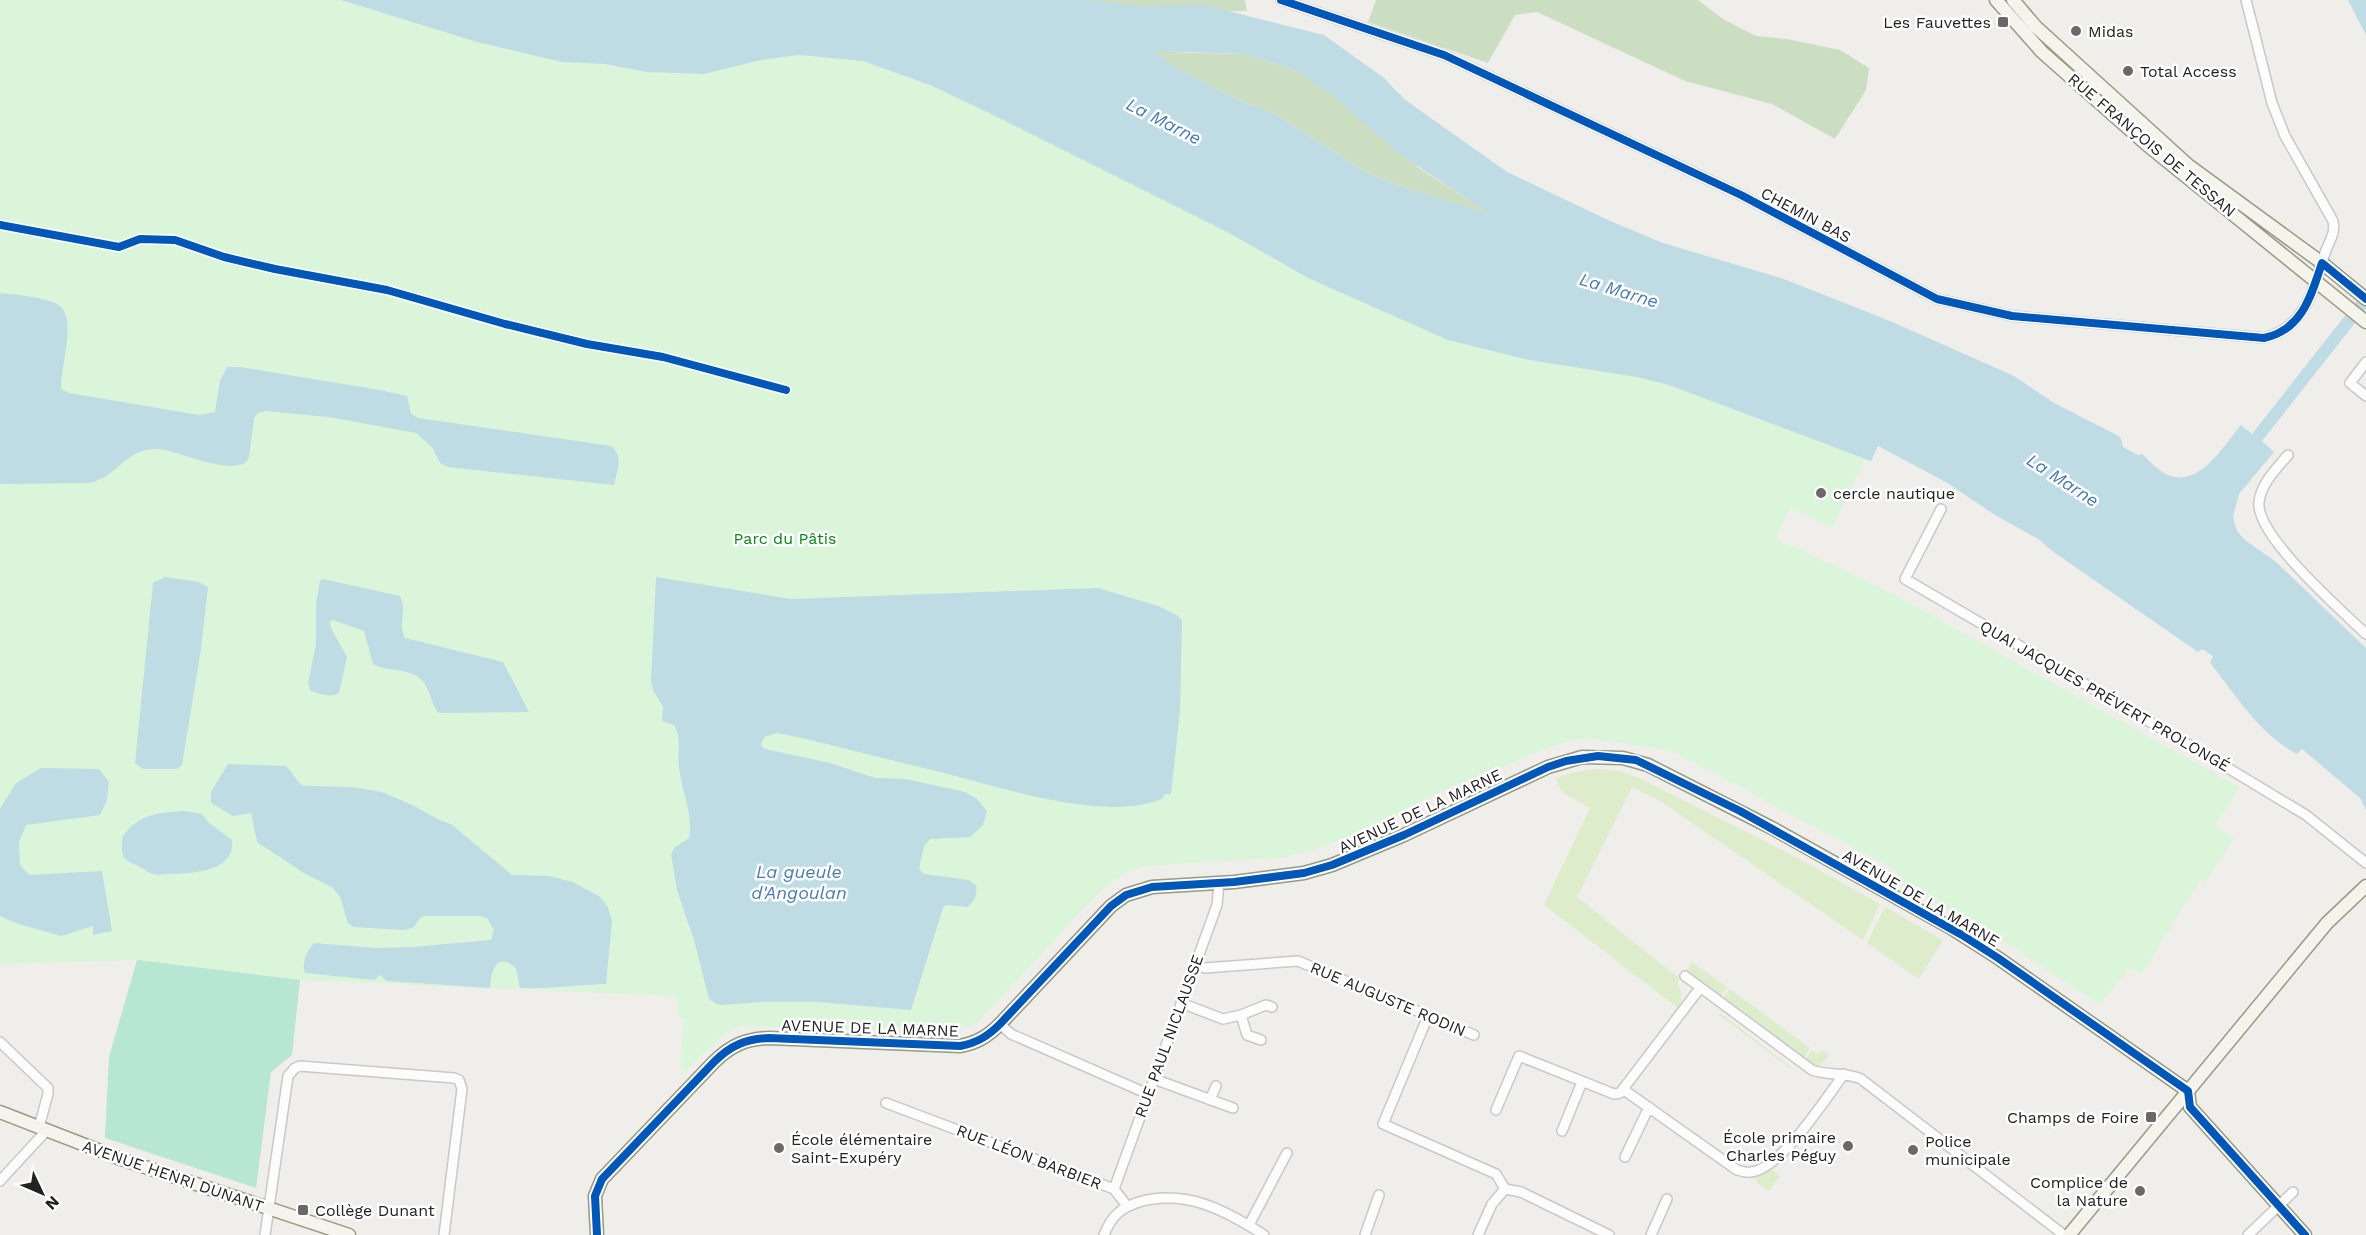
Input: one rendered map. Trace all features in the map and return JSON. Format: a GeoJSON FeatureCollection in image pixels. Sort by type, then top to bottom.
{"type":"FeatureCollection","features":[{"type":"Feature","properties":{"kind":"street","name":"CHEMIN BAS"},"geometry":{"type":"LineString","coordinates":[[1281,0],[1444,55],[1741,195],[1936,299],[2012,316],[2264,338],[2278,335],[2300,316],[2316,282],[2324,253],[2335,231],[2334,221],[2285,136],[2272,103],[2246,0]]}},
{"type":"Feature","properties":{"kind":"street","name":"RUE FRANÇOIS DE TESSAN"},"geometry":{"type":"LineString","coordinates":[[1996,0],[2042,52],[2137,136],[2366,322]]}},
{"type":"Feature","properties":{"kind":"street","name":"RUE FRANÇOIS DE TESSAN"},"geometry":{"type":"LineString","coordinates":[[2013,0],[2036,27],[2188,165],[2322,263],[2366,299]]}},
{"type":"Feature","properties":{"kind":"street"},"geometry":{"type":"LineString","coordinates":[[2366,362],[2350,383],[2366,396]]}},
{"type":"Feature","properties":{"kind":"street"},"geometry":{"type":"LineString","coordinates":[[2288,455],[2265,482],[2259,502],[2261,518],[2294,564],[2366,634]]}},
{"type":"Feature","properties":{"kind":"street","name":"QUAI JACQUES PRÉVERT PROLONGÉ"},"geometry":{"type":"LineString","coordinates":[[1941,509],[1905,579],[2306,815],[2366,863]]}},
{"type":"Feature","properties":{"kind":"street","name":"AVENUE DE LA MARNE"},"geometry":{"type":"LineString","coordinates":[[597,1235],[595,1196],[602,1179],[731,1047],[749,1040],[769,1038],[960,1046],[979,1041],[1000,1024],[1111,906],[1126,895],[1152,887],[1219,883],[1292,874],[1332,866],[1548,767],[1582,758],[1623,758],[1648,765],[1772,828],[1951,928],[1998,958],[2188,1091]]}},
{"type":"Feature","properties":{"kind":"street","name":"RUE PAUL NICLAUSSE"},"geometry":{"type":"LineString","coordinates":[[1114,1188],[1217,904],[1219,883]]}},
{"type":"Feature","properties":{"kind":"street"},"geometry":{"type":"LineString","coordinates":[[2069,1235],[2327,923],[2366,886]]}},
{"type":"Feature","properties":{"kind":"street","name":"RUE AUGUSTE RODIN"},"geometry":{"type":"LineString","coordinates":[[1195,965],[1205,968],[1298,961],[1474,1035]]}},
{"type":"Feature","properties":{"kind":"street"},"geometry":{"type":"LineString","coordinates":[[1685,976],[1812,1070],[1820,1073],[1844,1074],[1861,1079],[2064,1235]]}},
{"type":"Feature","properties":{"kind":"street"},"geometry":{"type":"LineString","coordinates":[[1496,1110],[1519,1056],[1614,1094],[1624,1090],[1700,988]]}},
{"type":"Feature","properties":{"kind":"street"},"geometry":{"type":"LineString","coordinates":[[1181,1003],[1223,1019],[1266,1005],[1272,1007]]}},
{"type":"Feature","properties":{"kind":"street"},"geometry":{"type":"LineString","coordinates":[[1241,1014],[1247,1035],[1261,1040]]}},
{"type":"Feature","properties":{"kind":"street"},"geometry":{"type":"LineString","coordinates":[[1428,1016],[1383,1124],[1496,1173],[1505,1189]]}},
{"type":"Feature","properties":{"kind":"street"},"geometry":{"type":"LineString","coordinates":[[1000,1024],[1011,1034],[1148,1094]]}},
{"type":"Feature","properties":{"kind":"street"},"geometry":{"type":"LineString","coordinates":[[0,1042],[48,1088],[42,1129],[0,1181]]}},
{"type":"Feature","properties":{"kind":"street"},"geometry":{"type":"LineString","coordinates":[[265,1235],[288,1076],[300,1066],[454,1078],[462,1084],[444,1235]]}},
{"type":"Feature","properties":{"kind":"street"},"geometry":{"type":"LineString","coordinates":[[1624,1090],[1737,1170],[1751,1173],[1760,1170],[1785,1152],[1844,1074]]}},
{"type":"Feature","properties":{"kind":"street"},"geometry":{"type":"LineString","coordinates":[[1154,1079],[1233,1108]]}},
{"type":"Feature","properties":{"kind":"street"},"geometry":{"type":"LineString","coordinates":[[1562,1131],[1582,1082]]}},
{"type":"Feature","properties":{"kind":"street"},"geometry":{"type":"LineString","coordinates":[[1210,1100],[1216,1086]]}},
{"type":"Feature","properties":{"kind":"street"},"geometry":{"type":"LineString","coordinates":[[2188,1091],[2190,1107],[2305,1235]]}},
{"type":"Feature","properties":{"kind":"street","name":"RUE LÉON BARBIER"},"geometry":{"type":"LineString","coordinates":[[886,1103],[1114,1188],[1127,1206]]}},
{"type":"Feature","properties":{"kind":"street"},"geometry":{"type":"LineString","coordinates":[[1625,1157],[1649,1107]]}},
{"type":"Feature","properties":{"kind":"street","name":"AVENUE HENRI DUNANT"},"geometry":{"type":"LineString","coordinates":[[0,1112],[121,1160],[349,1235]]}},
{"type":"Feature","properties":{"kind":"street"},"geometry":{"type":"LineString","coordinates":[[1249,1225],[1287,1153]]}},
{"type":"Feature","properties":{"kind":"street"},"geometry":{"type":"LineString","coordinates":[[1478,1235],[1492,1204],[1505,1189]]}},
{"type":"Feature","properties":{"kind":"street"},"geometry":{"type":"LineString","coordinates":[[1505,1189],[1521,1192],[1609,1235]]}},
{"type":"Feature","properties":{"kind":"street"},"geometry":{"type":"LineString","coordinates":[[2248,1235],[2291,1194]]}},
{"type":"Feature","properties":{"kind":"street"},"geometry":{"type":"LineString","coordinates":[[1365,1235],[1379,1195]]}},
{"type":"Feature","properties":{"kind":"street"},"geometry":{"type":"LineString","coordinates":[[1104,1235],[1109,1221],[1127,1206],[1162,1197],[1189,1199],[1231,1214],[1264,1235]]}},
{"type":"Feature","properties":{"kind":"street"},"geometry":{"type":"LineString","coordinates":[[1651,1235],[1667,1199]]}},
{"type":"Feature","properties":{"kind":"green space","name":"Parc du Pâtis"},"geometry":{"type":"Polygon","coordinates":[[[0,0],[341,0],[477,42],[647,72],[704,74],[761,60],[799,55],[863,61],[930,85],[1229,233],[1309,278],[1448,340],[1529,360],[1637,377],[1669,385],[1865,459],[1832,528],[1790,507],[1776,539],[1888,591],[2239,787],[2215,826],[2234,839],[2205,883],[2200,880],[2142,974],[2129,968],[2100,1005],[1996,936],[1903,884],[1895,870],[1697,764],[1669,750],[1587,738],[1559,744],[1441,791],[1363,832],[1312,850],[1278,858],[1140,867],[1121,875],[1098,893],[979,1021],[968,1026],[931,1031],[881,1026],[880,1030],[740,1026],[726,1032],[685,1072],[680,1065],[684,1019],[680,1019],[675,996],[300,980],[137,960],[0,964],[0,0]]]}},
{"type":"Feature","properties":{"kind":"green space"},"geometry":{"type":"Polygon","coordinates":[[[1069,0],[1245,0],[1247,11],[1183,12],[1069,0]]]}},
{"type":"Feature","properties":{"kind":"green space"},"geometry":{"type":"Polygon","coordinates":[[[1376,0],[1698,0],[1723,19],[1756,36],[1787,39],[1840,50],[1869,68],[1866,90],[1835,139],[1772,104],[1685,81],[1537,12],[1515,15],[1488,63],[1368,22],[1376,0]]]}},
{"type":"Feature","properties":{"kind":"green space"},"geometry":{"type":"Polygon","coordinates":[[[1151,50],[1243,54],[1295,70],[1331,93],[1419,168],[1492,215],[1408,189],[1365,172],[1275,114],[1236,99],[1177,69],[1151,50]]]}},
{"type":"Feature","properties":{"kind":"green space"},"geometry":{"type":"Polygon","coordinates":[[[1597,769],[1621,771],[1637,777],[1796,857],[1880,904],[1863,940],[1660,801],[1632,787],[1577,897],[1680,979],[1677,982],[1681,995],[1678,1008],[1544,905],[1590,808],[1562,792],[1555,778],[1597,769]]]}},
{"type":"Feature","properties":{"kind":"green space"},"geometry":{"type":"Polygon","coordinates":[[[1885,907],[1943,940],[1919,979],[1867,943],[1885,907]]]}},
{"type":"Feature","properties":{"kind":"green space"},"geometry":{"type":"Polygon","coordinates":[[[137,960],[300,980],[292,1055],[271,1072],[256,1188],[105,1138],[109,1057],[137,960]]]}},
{"type":"Feature","properties":{"kind":"green space"},"geometry":{"type":"Polygon","coordinates":[[[1692,962],[1727,987],[1721,996],[1687,970],[1692,962]]]}},
{"type":"Feature","properties":{"kind":"green space"},"geometry":{"type":"Polygon","coordinates":[[[1730,989],[1810,1048],[1804,1057],[1724,997],[1730,989]]]}},
{"type":"Feature","properties":{"kind":"green space"},"geometry":{"type":"Polygon","coordinates":[[[1720,1013],[1794,1069],[1719,1015],[1720,1013]]]}},
{"type":"Feature","properties":{"kind":"green space"},"geometry":{"type":"Polygon","coordinates":[[[1812,1050],[1818,1054],[1822,1050],[1829,1055],[1819,1068],[1806,1059],[1812,1050]]]}},
{"type":"Feature","properties":{"kind":"green space"},"geometry":{"type":"Polygon","coordinates":[[[1772,1170],[1780,1176],[1769,1191],[1757,1183],[1756,1178],[1772,1170]]]}},
{"type":"Feature","properties":{"kind":"water","name":"La Marne"},"geometry":{"type":"Polygon","coordinates":[[[341,0],[1091,0],[1145,7],[1204,5],[1324,35],[1384,78],[1404,99],[1507,172],[1610,221],[1663,243],[1784,279],[1890,321],[2014,376],[2054,403],[2115,434],[2121,438],[2123,447],[2138,455],[2142,454],[2164,473],[2180,477],[2201,470],[2219,453],[2241,425],[2252,434],[2366,289],[2366,309],[2262,441],[2274,452],[2239,494],[2233,517],[2237,531],[2245,540],[2276,562],[2366,648],[2366,810],[2360,798],[2302,749],[2297,754],[2271,736],[2260,725],[2210,663],[2213,656],[2202,649],[2198,652],[2038,539],[1995,515],[1946,482],[1878,446],[1871,461],[1669,385],[1637,377],[1529,360],[1448,340],[1308,278],[1229,233],[987,112],[930,85],[863,61],[799,55],[761,60],[704,74],[647,72],[605,64],[562,62],[477,42],[341,0]],[[1153,51],[1178,69],[1236,99],[1275,114],[1365,172],[1408,189],[1490,214],[1398,153],[1331,94],[1295,70],[1243,54],[1153,51]]]}},
{"type":"Feature","properties":{"kind":"water"},"geometry":{"type":"Polygon","coordinates":[[[2348,0],[2366,0],[2366,35],[2348,0]]]}},
{"type":"Feature","properties":{"kind":"water"},"geometry":{"type":"Polygon","coordinates":[[[0,293],[48,300],[60,306],[65,313],[68,333],[61,389],[69,393],[199,415],[215,412],[220,381],[227,367],[241,367],[380,390],[407,396],[411,414],[418,418],[611,446],[618,459],[614,485],[448,467],[440,463],[432,447],[416,433],[329,417],[266,411],[258,413],[254,418],[249,457],[244,463],[235,466],[209,462],[160,449],[138,453],[107,475],[88,483],[0,484],[0,293]]]}},
{"type":"Feature","properties":{"kind":"water"},"geometry":{"type":"Polygon","coordinates":[[[165,577],[199,582],[208,587],[201,649],[182,765],[177,769],[143,769],[135,763],[153,583],[165,577]]]}},
{"type":"Feature","properties":{"kind":"water","name":"La gueule d'Angoulan"},"geometry":{"type":"Polygon","coordinates":[[[656,577],[791,599],[1098,588],[1158,606],[1182,620],[1180,711],[1171,794],[1165,794],[1162,799],[1139,805],[1113,807],[1056,801],[802,738],[777,733],[764,737],[761,745],[765,749],[830,763],[875,778],[906,779],[965,792],[977,799],[987,811],[983,825],[970,837],[930,839],[924,846],[919,869],[924,874],[968,880],[976,885],[976,894],[967,907],[946,905],[943,908],[911,1010],[818,1002],[718,1005],[709,999],[694,940],[677,890],[671,854],[674,848],[689,838],[690,820],[680,776],[678,735],[674,725],[662,721],[663,707],[653,690],[651,681],[656,577]]]}},
{"type":"Feature","properties":{"kind":"water"},"geometry":{"type":"Polygon","coordinates":[[[323,579],[400,596],[405,638],[503,662],[529,712],[440,713],[420,678],[407,672],[373,664],[364,631],[333,620],[330,621],[331,628],[347,657],[339,693],[325,695],[310,690],[308,683],[316,644],[316,604],[320,581],[323,579]]]}},
{"type":"Feature","properties":{"kind":"water"},"geometry":{"type":"Polygon","coordinates":[[[228,764],[285,766],[304,786],[352,787],[382,792],[451,824],[512,875],[550,876],[572,882],[599,896],[608,907],[612,921],[606,984],[520,988],[516,968],[504,961],[499,962],[493,970],[490,988],[387,981],[380,975],[374,980],[305,973],[305,957],[314,943],[376,948],[413,947],[491,940],[494,930],[487,918],[480,916],[424,916],[414,927],[404,930],[353,927],[348,923],[340,897],[333,888],[304,873],[257,842],[251,813],[233,816],[211,803],[211,792],[228,764]]]}},
{"type":"Feature","properties":{"kind":"water"},"geometry":{"type":"Polygon","coordinates":[[[41,768],[99,769],[109,782],[107,800],[100,815],[26,825],[19,842],[20,865],[29,875],[102,871],[112,931],[93,935],[93,926],[61,936],[18,924],[0,916],[0,809],[16,783],[41,768]]]}},
{"type":"Feature","properties":{"kind":"water"},"geometry":{"type":"Polygon","coordinates":[[[186,811],[202,814],[208,822],[232,840],[231,850],[221,864],[202,871],[158,875],[149,873],[124,858],[123,838],[133,825],[154,815],[186,811]]]}},
{"type":"Feature","properties":{"kind":"cycle path"},"geometry":{"type":"LineString","coordinates":[[1281,0],[1444,55],[1741,195],[1937,299],[2012,316],[2264,338],[2288,328],[2303,310],[2314,288],[2322,263],[2366,299]]}},
{"type":"Feature","properties":{"kind":"cycle path"},"geometry":{"type":"LineString","coordinates":[[0,225],[119,247],[140,239],[175,240],[224,257],[387,290],[505,324],[587,344],[663,357],[786,390]]}},
{"type":"Feature","properties":{"kind":"cycle path"},"geometry":{"type":"LineString","coordinates":[[597,1235],[595,1196],[602,1179],[714,1062],[739,1044],[769,1038],[960,1046],[972,1043],[987,1035],[1000,1024],[1111,906],[1126,895],[1152,887],[1234,882],[1304,873],[1332,865],[1404,835],[1548,767],[1566,761],[1598,756],[1636,760],[1740,811],[1962,935],[1998,958],[2188,1091],[2190,1107],[2305,1235]]}},
{"type":"Feature","properties":{"kind":"place","name":"Les Fauvettes"},"geometry":{"type":"Point","coordinates":[2003,22]}},
{"type":"Feature","properties":{"kind":"place","name":"Midas"},"geometry":{"type":"Point","coordinates":[2076,31]}},
{"type":"Feature","properties":{"kind":"place","name":"Total Access"},"geometry":{"type":"Point","coordinates":[2128,71]}},
{"type":"Feature","properties":{"kind":"place","name":"cercle nautique"},"geometry":{"type":"Point","coordinates":[1821,493]}},
{"type":"Feature","properties":{"kind":"place","name":"Champs de Foire"},"geometry":{"type":"Point","coordinates":[2151,1117]}},
{"type":"Feature","properties":{"kind":"place","name":"École primaire Charles Péguy"},"geometry":{"type":"Point","coordinates":[1848,1146]}},
{"type":"Feature","properties":{"kind":"place","name":"École élémentaire Saint-Exupéry"},"geometry":{"type":"Point","coordinates":[779,1148]}},
{"type":"Feature","properties":{"kind":"place","name":"Police municipale"},"geometry":{"type":"Point","coordinates":[1913,1150]}},
{"type":"Feature","properties":{"kind":"place","name":"Complice de la Nature"},"geometry":{"type":"Point","coordinates":[2140,1191]}},
{"type":"Feature","properties":{"kind":"place","name":"Collège Dunant"},"geometry":{"type":"Point","coordinates":[303,1210]}}]}
